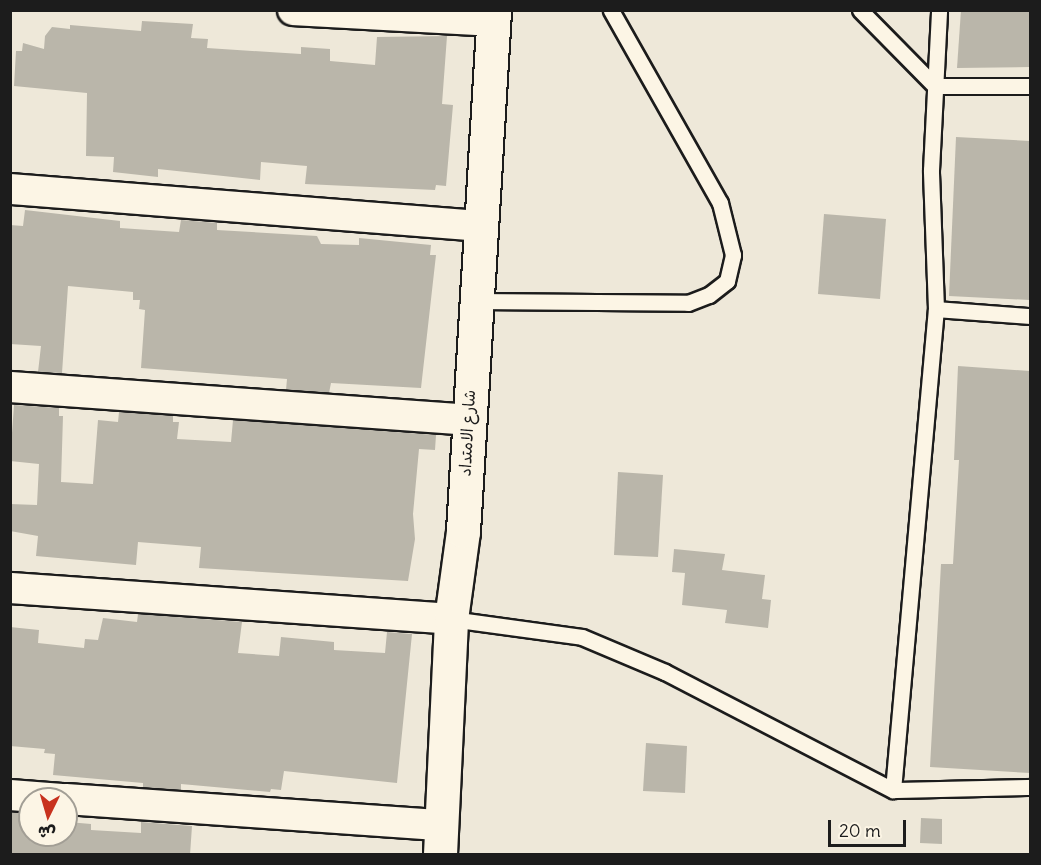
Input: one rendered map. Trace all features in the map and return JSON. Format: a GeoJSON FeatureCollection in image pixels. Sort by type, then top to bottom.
{"type":"FeatureCollection","features":[{"type":"Feature","properties":{"kind":"street"},"geometry":{"type":"LineString","coordinates":[[293,10],[494,16]]}},
{"type":"Feature","properties":{"kind":"street","name":"شارع الامتداد"},"geometry":{"type":"LineString","coordinates":[[441,840],[451,620],[462,531],[467,420],[494,16]]}},
{"type":"Feature","properties":{"kind":"street"},"geometry":{"type":"LineString","coordinates":[[10,189],[480,226]]}},
{"type":"Feature","properties":{"kind":"street"},"geometry":{"type":"LineString","coordinates":[[10,387],[467,420]]}},
{"type":"Feature","properties":{"kind":"street"},"geometry":{"type":"LineString","coordinates":[[10,588],[451,620]]}},
{"type":"Feature","properties":{"kind":"street"},"geometry":{"type":"LineString","coordinates":[[78,801],[441,840]]}},
{"type":"Feature","properties":{"kind":"lane"},"geometry":{"type":"LineString","coordinates":[[475,301],[688,303],[709,295],[727,281],[733,255],[720,203],[611,10]]}},
{"type":"Feature","properties":{"kind":"lane"},"geometry":{"type":"LineString","coordinates":[[860,10],[935,86],[1030,86]]}},
{"type":"Feature","properties":{"kind":"lane"},"geometry":{"type":"LineString","coordinates":[[893,790],[936,309],[930,170],[939,10]]}},
{"type":"Feature","properties":{"kind":"lane"},"geometry":{"type":"LineString","coordinates":[[936,309],[1030,316]]}},
{"type":"Feature","properties":{"kind":"lane"},"geometry":{"type":"LineString","coordinates":[[451,620],[582,637],[664,672],[893,790],[1030,787]]}},
{"type":"Feature","properties":{"kind":"building"},"geometry":{"type":"Polygon","coordinates":[[[961,10],[1030,10],[1030,67],[957,68],[961,10]]]}},
{"type":"Feature","properties":{"kind":"building"},"geometry":{"type":"Polygon","coordinates":[[[142,21],[193,24],[191,38],[208,39],[207,48],[301,54],[301,47],[330,49],[330,61],[375,65],[377,37],[447,36],[442,104],[453,105],[446,186],[436,185],[435,190],[305,184],[307,166],[261,162],[260,180],[158,169],[158,177],[113,172],[114,157],[86,156],[87,93],[14,86],[16,51],[22,51],[23,43],[44,49],[45,36],[52,27],[70,29],[70,25],[141,31],[142,21]]]}},
{"type":"Feature","properties":{"kind":"building"},"geometry":{"type":"Polygon","coordinates":[[[956,137],[1030,141],[1030,300],[949,296],[956,137]]]}},
{"type":"Feature","properties":{"kind":"building"},"geometry":{"type":"Polygon","coordinates":[[[25,210],[120,221],[120,228],[179,232],[181,220],[217,223],[217,230],[317,236],[321,244],[359,245],[359,238],[431,245],[430,255],[436,255],[421,388],[331,383],[329,393],[286,390],[287,379],[141,368],[145,310],[139,309],[140,300],[133,300],[133,292],[68,286],[62,373],[38,372],[41,346],[10,344],[10,225],[23,226],[25,210]]]}},
{"type":"Feature","properties":{"kind":"building"},"geometry":{"type":"Polygon","coordinates":[[[824,214],[886,219],[880,299],[818,294],[824,214]]]}},
{"type":"Feature","properties":{"kind":"building"},"geometry":{"type":"Polygon","coordinates":[[[958,366],[1030,371],[1030,773],[930,767],[941,564],[953,564],[959,460],[954,460],[958,366]]]}},
{"type":"Feature","properties":{"kind":"building"},"geometry":{"type":"Polygon","coordinates":[[[14,405],[59,408],[59,416],[63,416],[61,482],[93,484],[98,420],[118,422],[119,412],[173,416],[173,422],[179,422],[177,439],[231,442],[233,420],[436,435],[435,450],[419,449],[413,514],[415,539],[408,581],[199,568],[201,547],[138,542],[136,565],[36,556],[38,536],[10,531],[10,504],[37,505],[39,464],[10,461],[14,405]]]}},
{"type":"Feature","properties":{"kind":"building"},"geometry":{"type":"Polygon","coordinates":[[[618,472],[663,475],[658,557],[614,555],[618,472]]]}},
{"type":"Feature","properties":{"kind":"building"},"geometry":{"type":"Polygon","coordinates":[[[674,549],[725,554],[722,570],[765,575],[762,599],[771,600],[768,628],[725,623],[727,610],[682,605],[685,573],[672,572],[674,549]]]}},
{"type":"Feature","properties":{"kind":"building"},"geometry":{"type":"Polygon","coordinates":[[[138,614],[242,622],[238,653],[279,656],[281,637],[334,642],[334,650],[385,653],[387,632],[412,634],[397,783],[284,771],[281,790],[271,789],[270,792],[181,784],[181,790],[143,787],[143,783],[53,775],[55,754],[44,753],[45,749],[10,746],[10,627],[39,630],[38,643],[84,648],[85,639],[98,640],[103,618],[137,622],[138,614]]]}},
{"type":"Feature","properties":{"kind":"building"},"geometry":{"type":"Polygon","coordinates":[[[646,743],[687,746],[685,793],[643,791],[646,743]]]}},
{"type":"Feature","properties":{"kind":"building"},"geometry":{"type":"Polygon","coordinates":[[[10,812],[18,813],[18,847],[78,847],[78,823],[91,824],[91,830],[141,833],[141,822],[192,826],[190,855],[10,855],[10,812]]]}},
{"type":"Feature","properties":{"kind":"building"},"geometry":{"type":"Polygon","coordinates":[[[921,818],[942,819],[942,844],[920,843],[921,818]]]}}]}
